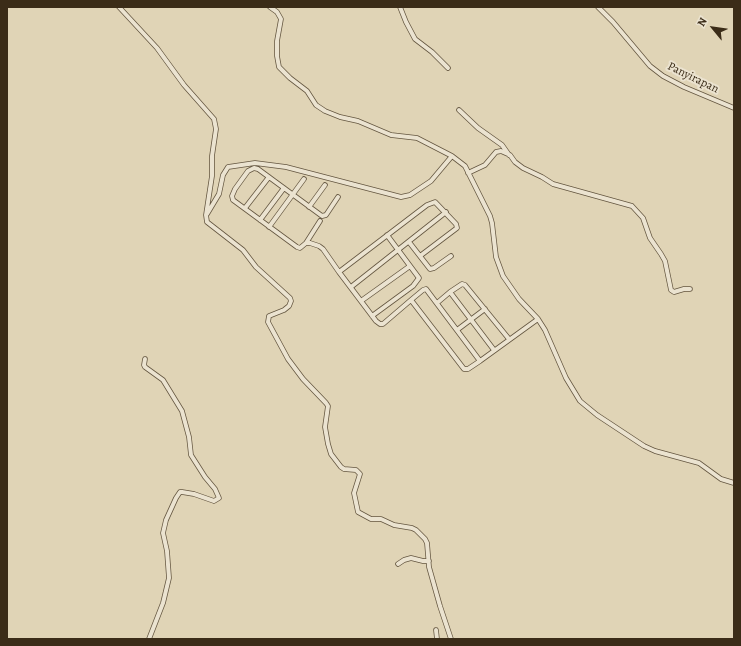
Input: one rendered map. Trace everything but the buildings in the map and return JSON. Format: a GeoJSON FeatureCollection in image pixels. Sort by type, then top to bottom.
{"type":"FeatureCollection","features":[{"type":"Feature","properties":{"kind":"street"},"geometry":{"type":"LineString","coordinates":[[270,7],[277,12],[281,19],[277,48],[280,67],[290,78],[307,91],[316,105],[325,111],[340,117],[358,121],[392,135],[417,138],[452,156],[462,163],[490,216],[496,257],[503,276],[519,299],[538,319],[551,341],[566,378],[580,401],[587,408],[644,446],[655,451],[699,463],[721,479],[734,483]]}},
{"type":"Feature","properties":{"kind":"street"},"geometry":{"type":"LineString","coordinates":[[400,7],[415,39],[448,68]]}},
{"type":"Feature","properties":{"kind":"street","name":"Panyirapan"},"geometry":{"type":"LineString","coordinates":[[598,7],[613,22],[650,66],[663,76],[684,87],[734,108]]}},
{"type":"Feature","properties":{"kind":"street"},"geometry":{"type":"LineString","coordinates":[[121,8],[157,48],[184,85],[215,122],[216,129],[212,156],[212,176],[206,219],[210,225],[243,250],[256,267],[290,298],[291,301],[289,306],[284,310],[269,316],[268,322],[288,359],[303,379],[326,402],[328,406],[325,427],[331,454],[341,467],[357,471],[360,474],[354,493],[358,512],[371,519],[381,519],[394,525],[416,530],[425,539],[440,606],[451,639]]}},
{"type":"Feature","properties":{"kind":"street"},"geometry":{"type":"LineString","coordinates":[[459,110],[478,128],[502,145],[518,165],[553,184],[629,205],[635,209],[643,218],[650,238],[656,245],[665,261],[671,290],[674,292],[690,289]]}},
{"type":"Feature","properties":{"kind":"street"},"geometry":{"type":"LineString","coordinates":[[468,173],[485,165],[496,152],[501,151],[510,155]]}},
{"type":"Feature","properties":{"kind":"street"},"geometry":{"type":"LineString","coordinates":[[207,214],[219,194],[223,175],[228,167],[255,162],[286,167],[401,197],[410,195],[431,181],[452,156]]}},
{"type":"Feature","properties":{"kind":"street"},"geometry":{"type":"LineString","coordinates":[[320,221],[306,243],[302,247],[298,248],[232,199],[232,196],[235,189],[248,171],[253,168],[258,169],[323,216],[328,213],[338,197]]}},
{"type":"Feature","properties":{"kind":"street"},"geometry":{"type":"LineString","coordinates":[[245,208],[269,177]]}},
{"type":"Feature","properties":{"kind":"street"},"geometry":{"type":"LineString","coordinates":[[269,227],[304,179]]}},
{"type":"Feature","properties":{"kind":"street"},"geometry":{"type":"LineString","coordinates":[[309,207],[324,186]]}},
{"type":"Feature","properties":{"kind":"street"},"geometry":{"type":"LineString","coordinates":[[260,220],[284,188]]}},
{"type":"Feature","properties":{"kind":"street"},"geometry":{"type":"LineString","coordinates":[[339,272],[431,202],[436,203],[446,212],[456,224],[457,228],[420,256]]}},
{"type":"Feature","properties":{"kind":"street"},"geometry":{"type":"LineString","coordinates":[[351,287],[446,212]]}},
{"type":"Feature","properties":{"kind":"street"},"geometry":{"type":"LineString","coordinates":[[372,316],[416,283],[419,278],[387,236]]}},
{"type":"Feature","properties":{"kind":"street"},"geometry":{"type":"LineString","coordinates":[[409,242],[428,267],[432,269],[451,256]]}},
{"type":"Feature","properties":{"kind":"street"},"geometry":{"type":"LineString","coordinates":[[306,243],[314,244],[324,250],[372,316],[381,324],[423,290],[426,290],[480,361]]}},
{"type":"Feature","properties":{"kind":"street"},"geometry":{"type":"LineString","coordinates":[[361,301],[410,266]]}},
{"type":"Feature","properties":{"kind":"street"},"geometry":{"type":"LineString","coordinates":[[437,303],[450,292],[464,284],[509,339]]}},
{"type":"Feature","properties":{"kind":"street"},"geometry":{"type":"LineString","coordinates":[[450,292],[494,350]]}},
{"type":"Feature","properties":{"kind":"street"},"geometry":{"type":"LineString","coordinates":[[411,300],[464,369],[468,369],[480,361],[538,319]]}},
{"type":"Feature","properties":{"kind":"street"},"geometry":{"type":"LineString","coordinates":[[457,330],[485,309]]}},
{"type":"Feature","properties":{"kind":"street"},"geometry":{"type":"LineString","coordinates":[[145,359],[145,367],[163,380],[182,410],[189,437],[191,455],[205,477],[215,489],[219,498],[214,501],[185,492],[180,492],[176,498],[166,520],[163,534],[167,551],[168,578],[163,603],[149,639]]}},
{"type":"Feature","properties":{"kind":"street"},"geometry":{"type":"LineString","coordinates":[[398,564],[411,558],[429,561]]}},
{"type":"Feature","properties":{"kind":"street"},"geometry":{"type":"LineString","coordinates":[[436,630],[437,639]]}}]}
